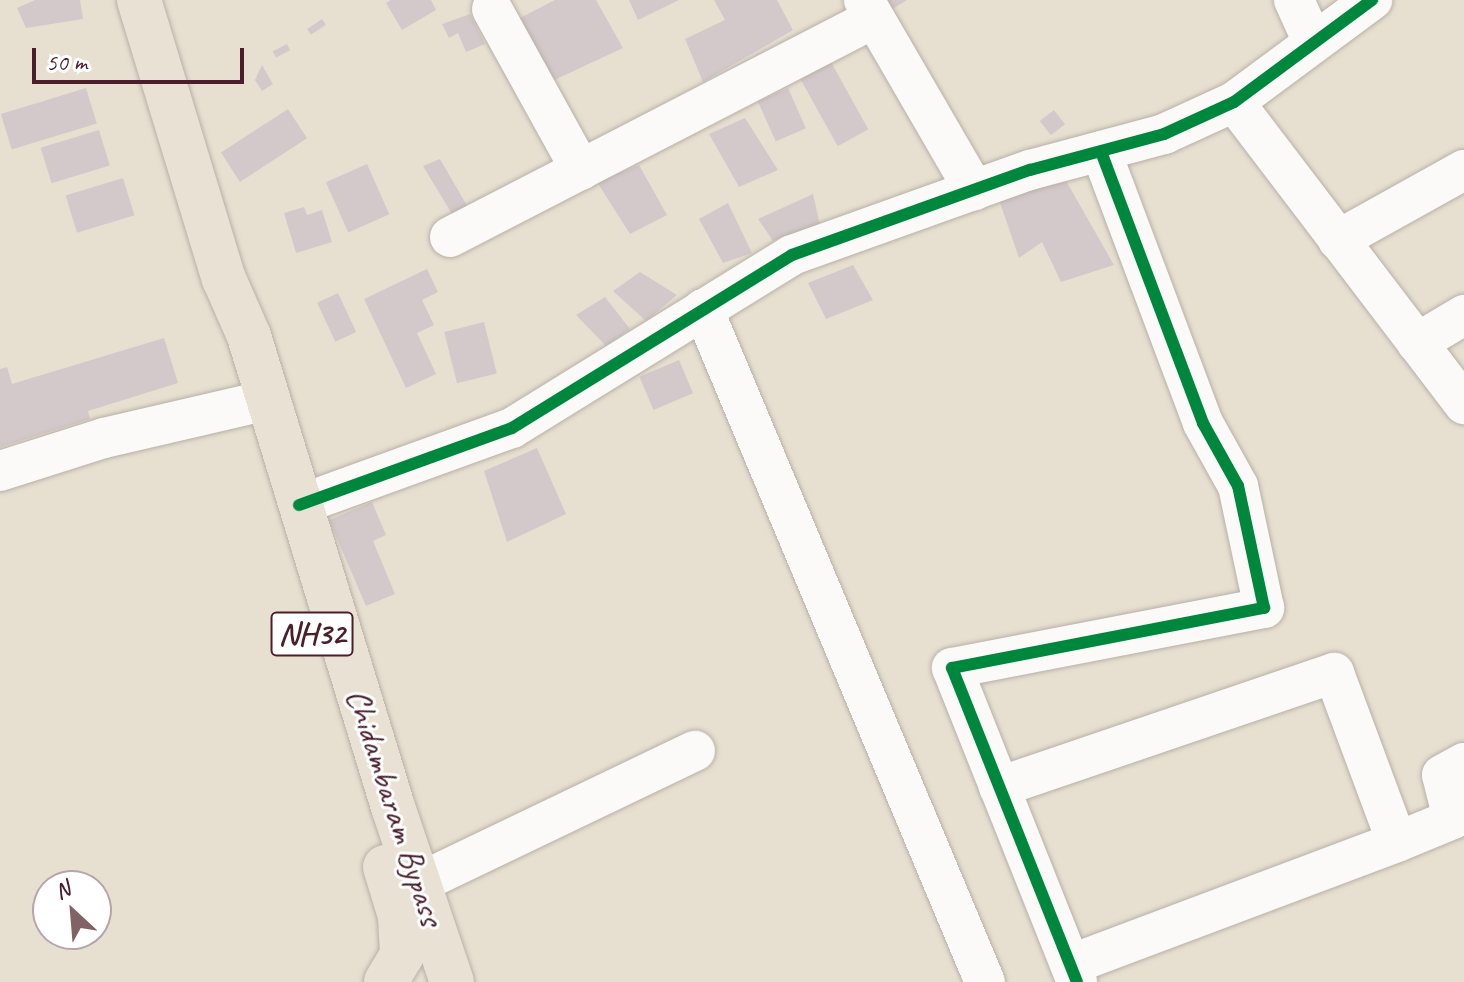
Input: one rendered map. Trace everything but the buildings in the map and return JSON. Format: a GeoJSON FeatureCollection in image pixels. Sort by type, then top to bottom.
{"type":"FeatureCollection","features":[{"type":"Feature","properties":{"kind":"main road"},"geometry":{"type":"LineString","coordinates":[[139,0],[224,279]]}},
{"type":"Feature","properties":{"kind":"main road","name":"Chidambaram Bypass"},"geometry":{"type":"LineString","coordinates":[[224,279],[230,343],[283,543],[409,899],[452,982]]}},
{"type":"Feature","properties":{"kind":"main road","name":"Chidambaram Bypass"},"geometry":{"type":"LineString","coordinates":[[224,279],[249,336],[409,899],[402,955],[386,982]]}},
{"type":"Feature","properties":{"kind":"main road"},"geometry":{"type":"LineString","coordinates":[[409,899],[422,982]]}},
{"type":"Feature","properties":{"kind":"street"},"geometry":{"type":"LineString","coordinates":[[1294,0],[1312,40]]}},
{"type":"Feature","properties":{"kind":"street"},"geometry":{"type":"LineString","coordinates":[[299,505],[512,428],[792,255],[974,190],[1164,134],[1234,102],[1312,40],[1372,0]]}},
{"type":"Feature","properties":{"kind":"street"},"geometry":{"type":"LineString","coordinates":[[496,3],[581,170]]}},
{"type":"Feature","properties":{"kind":"street"},"geometry":{"type":"LineString","coordinates":[[450,237],[581,170],[869,9],[974,190]]}},
{"type":"Feature","properties":{"kind":"street"},"geometry":{"type":"LineString","coordinates":[[1234,102],[1464,404]]}},
{"type":"Feature","properties":{"kind":"street"},"geometry":{"type":"LineString","coordinates":[[1101,151],[1203,423],[1238,486],[1264,608],[952,668],[1073,974],[1453,819],[1442,775],[1464,763]]}},
{"type":"Feature","properties":{"kind":"street"},"geometry":{"type":"LineString","coordinates":[[1338,240],[1464,170]]}},
{"type":"Feature","properties":{"kind":"street"},"geometry":{"type":"LineString","coordinates":[[703,309],[985,982]]}},
{"type":"Feature","properties":{"kind":"street"},"geometry":{"type":"LineString","coordinates":[[1417,343],[1464,315]]}},
{"type":"Feature","properties":{"kind":"street"},"geometry":{"type":"LineString","coordinates":[[0,471],[104,438],[246,405]]}},
{"type":"Feature","properties":{"kind":"street"},"geometry":{"type":"LineString","coordinates":[[999,787],[1334,673],[1397,842]]}},
{"type":"Feature","properties":{"kind":"street"},"geometry":{"type":"LineString","coordinates":[[409,899],[695,751]]}},
{"type":"Feature","properties":{"kind":"cycle path"},"geometry":{"type":"LineString","coordinates":[[299,505],[512,428],[792,255],[1030,170],[1164,134],[1234,102],[1372,0]]}},
{"type":"Feature","properties":{"kind":"cycle path"},"geometry":{"type":"LineString","coordinates":[[1077,982],[952,668],[1264,608],[1238,486],[1203,423],[1101,151]]}}]}
